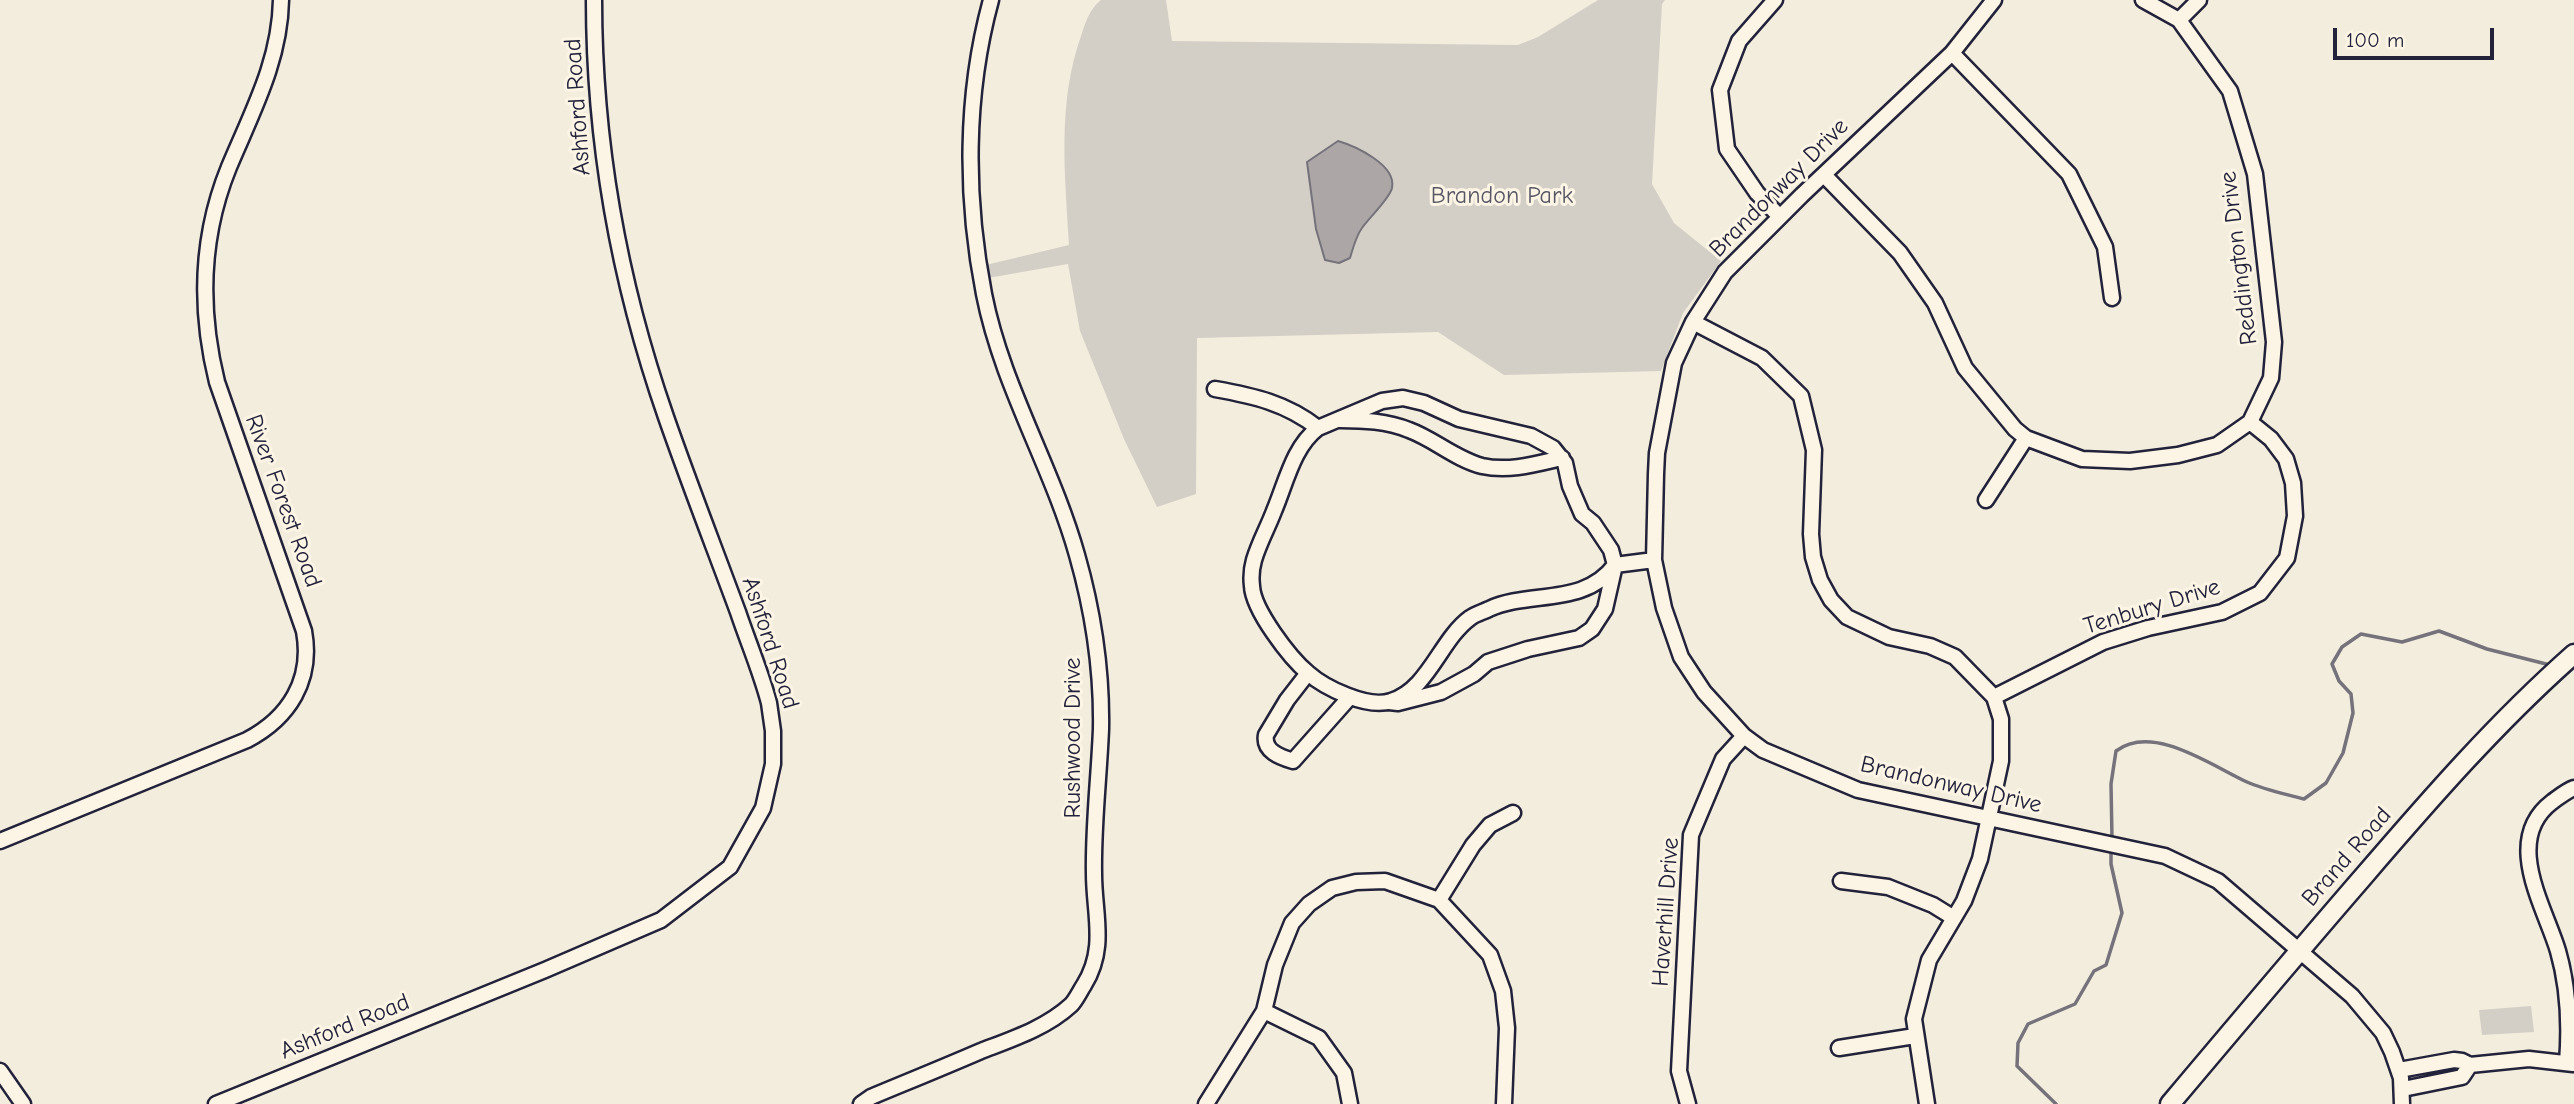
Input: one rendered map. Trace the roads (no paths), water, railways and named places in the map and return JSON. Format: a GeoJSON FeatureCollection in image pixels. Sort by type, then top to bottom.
{"type":"FeatureCollection","features":[{"type":"Feature","properties":{"kind":"main road","name":"Brand Road"},"geometry":{"type":"LineString","coordinates":[[2170,1104],[2422,808],[2542,682],[2574,654]]}},
{"type":"Feature","properties":{"kind":"street","name":"River Forest Road"},"geometry":{"type":"LineString","coordinates":[[0,841],[247,740],[275,722],[299,687],[306,650],[304,631],[217,382],[204,312],[205,258],[215,207],[263,91],[276,43],[281,0]]}},
{"type":"Feature","properties":{"kind":"street","name":"Ashford Road"},"geometry":{"type":"LineString","coordinates":[[216,1104],[661,920],[730,867],[763,808],[773,764],[773,731],[769,703],[666,416],[632,308],[604,168],[598,110],[594,0]]}},
{"type":"Feature","properties":{"kind":"street","name":"Rushwood Drive"},"geometry":{"type":"LineString","coordinates":[[861,1104],[870,1097],[1039,1027],[1073,1004],[1094,969],[1099,929],[1094,875],[1101,700],[1095,636],[1087,594],[1067,523],[1009,381],[996,342],[984,295],[973,220],[972,118],[979,59],[991,0]]}},
{"type":"Feature","properties":{"kind":"street"},"geometry":{"type":"LineString","coordinates":[[1774,0],[1739,41],[1720,90],[1727,149],[1756,192],[1780,217]]}},
{"type":"Feature","properties":{"kind":"street","name":"Brandonway Drive"},"geometry":{"type":"LineString","coordinates":[[1994,0],[1952,53],[1725,272],[1693,321],[1674,363],[1657,453],[1654,560],[1664,608],[1681,657],[1704,692],[1744,736],[1763,750],[1858,790],[2165,856],[2218,881],[2352,996],[2383,1034],[2399,1070],[2403,1097]]}},
{"type":"Feature","properties":{"kind":"street","name":"Reddington Drive"},"geometry":{"type":"LineString","coordinates":[[2143,0],[2179,20],[2230,91],[2255,174],[2274,342],[2271,378],[2250,422]]}},
{"type":"Feature","properties":{"kind":"street"},"geometry":{"type":"LineString","coordinates":[[2179,20],[2199,0]]}},
{"type":"Feature","properties":{"kind":"street"},"geometry":{"type":"LineString","coordinates":[[1952,53],[2069,174],[2105,247],[2112,298]]}},
{"type":"Feature","properties":{"kind":"street"},"geometry":{"type":"LineString","coordinates":[[1824,175],[1900,253],[1935,303],[1965,368],[2015,429],[2026,438],[2082,459],[2130,461],[2178,455],[2217,444],[2250,422]]}},
{"type":"Feature","properties":{"kind":"street"},"geometry":{"type":"LineString","coordinates":[[1693,321],[1762,358],[1801,396],[1814,450],[1811,534],[1813,557],[1819,580],[1831,600],[1847,617],[1889,637],[1930,646],[1955,657],[1994,697],[2001,719],[2001,761],[1980,859],[1964,901],[1929,960],[1914,1019],[1927,1104]]}},
{"type":"Feature","properties":{"kind":"street"},"geometry":{"type":"LineString","coordinates":[[1215,388],[1263,397],[1303,417],[1318,428]]}},
{"type":"Feature","properties":{"kind":"street"},"geometry":{"type":"LineString","coordinates":[[1403,398],[1459,419],[1531,436],[1553,448],[1562,458],[1582,514],[1593,523],[1611,550],[1615,565],[1605,609],[1592,629],[1579,638],[1528,649],[1488,662],[1474,674],[1441,692],[1398,703],[1349,698],[1308,673],[1260,614],[1252,588],[1253,562],[1293,460],[1310,434],[1318,428],[1381,401],[1403,398]]}},
{"type":"Feature","properties":{"kind":"street"},"geometry":{"type":"LineString","coordinates":[[1336,420],[1376,422],[1410,430],[1441,449],[1482,466],[1515,468],[1562,458]]}},
{"type":"Feature","properties":{"kind":"street","name":"Tenbury Drive"},"geometry":{"type":"LineString","coordinates":[[1994,697],[2103,642],[2148,628],[2222,612],[2260,593],[2287,558],[2295,516],[2293,484],[2286,459],[2271,439],[2250,422]]}},
{"type":"Feature","properties":{"kind":"street"},"geometry":{"type":"LineString","coordinates":[[1986,500],[2026,438]]}},
{"type":"Feature","properties":{"kind":"street"},"geometry":{"type":"LineString","coordinates":[[1390,702],[1410,690],[1470,617],[1502,603],[1560,597],[1597,583],[1607,576],[1615,565],[1654,560]]}},
{"type":"Feature","properties":{"kind":"street"},"geometry":{"type":"LineString","coordinates":[[1308,673],[1287,700],[1266,735],[1265,741],[1270,750],[1293,761],[1349,698]]}},
{"type":"Feature","properties":{"kind":"street","name":"Haverhill Drive"},"geometry":{"type":"LineString","coordinates":[[1688,1104],[1679,1072],[1691,835],[1723,759],[1744,736]]}},
{"type":"Feature","properties":{"kind":"street"},"geometry":{"type":"LineString","coordinates":[[2399,1070],[2454,1060],[2470,1065],[2529,1059],[2570,1064],[2568,996],[2558,951],[2532,876],[2528,856],[2535,821],[2545,807],[2574,788]]}},
{"type":"Feature","properties":{"kind":"street"},"geometry":{"type":"LineString","coordinates":[[1439,900],[1473,845],[1490,825],[1513,813]]}},
{"type":"Feature","properties":{"kind":"street"},"geometry":{"type":"LineString","coordinates":[[1206,1104],[1264,1011],[1275,965],[1292,923],[1309,904],[1332,888],[1356,882],[1385,881],[1439,900],[1490,955],[1503,991],[1507,1028],[1504,1104]]}},
{"type":"Feature","properties":{"kind":"street"},"geometry":{"type":"LineString","coordinates":[[1841,881],[1888,887],[1933,905],[1955,918]]}},
{"type":"Feature","properties":{"kind":"street"},"geometry":{"type":"LineString","coordinates":[[1264,1011],[1319,1038],[1344,1073],[1350,1104]]}},
{"type":"Feature","properties":{"kind":"street"},"geometry":{"type":"LineString","coordinates":[[1839,1048],[1915,1036]]}},
{"type":"Feature","properties":{"kind":"street"},"geometry":{"type":"LineString","coordinates":[[2403,1097],[2462,1077],[2470,1065]]}},
{"type":"Feature","properties":{"kind":"street"},"geometry":{"type":"LineString","coordinates":[[0,1071],[23,1104]]}},
{"type":"Feature","properties":{"kind":"waterway"},"geometry":{"type":"LineString","coordinates":[[2112,839],[2111,784],[2116,751],[2131,744],[2164,744],[2200,758],[2254,785],[2304,799],[2326,783],[2343,753],[2353,713],[2351,694],[2339,681],[2332,664],[2342,647],[2361,634],[2402,642],[2439,631],[2487,649],[2554,666]]}},
{"type":"Feature","properties":{"kind":"waterway"},"geometry":{"type":"LineString","coordinates":[[2056,1104],[2017,1066],[2018,1043],[2028,1024],[2075,1004],[2094,971],[2106,965],[2122,913],[2111,864],[2111,847]]}},
{"type":"Feature","properties":{"kind":"park label","name":"Brandon Park"},"geometry":{"type":"Point","coordinates":[1502,196]}}]}
